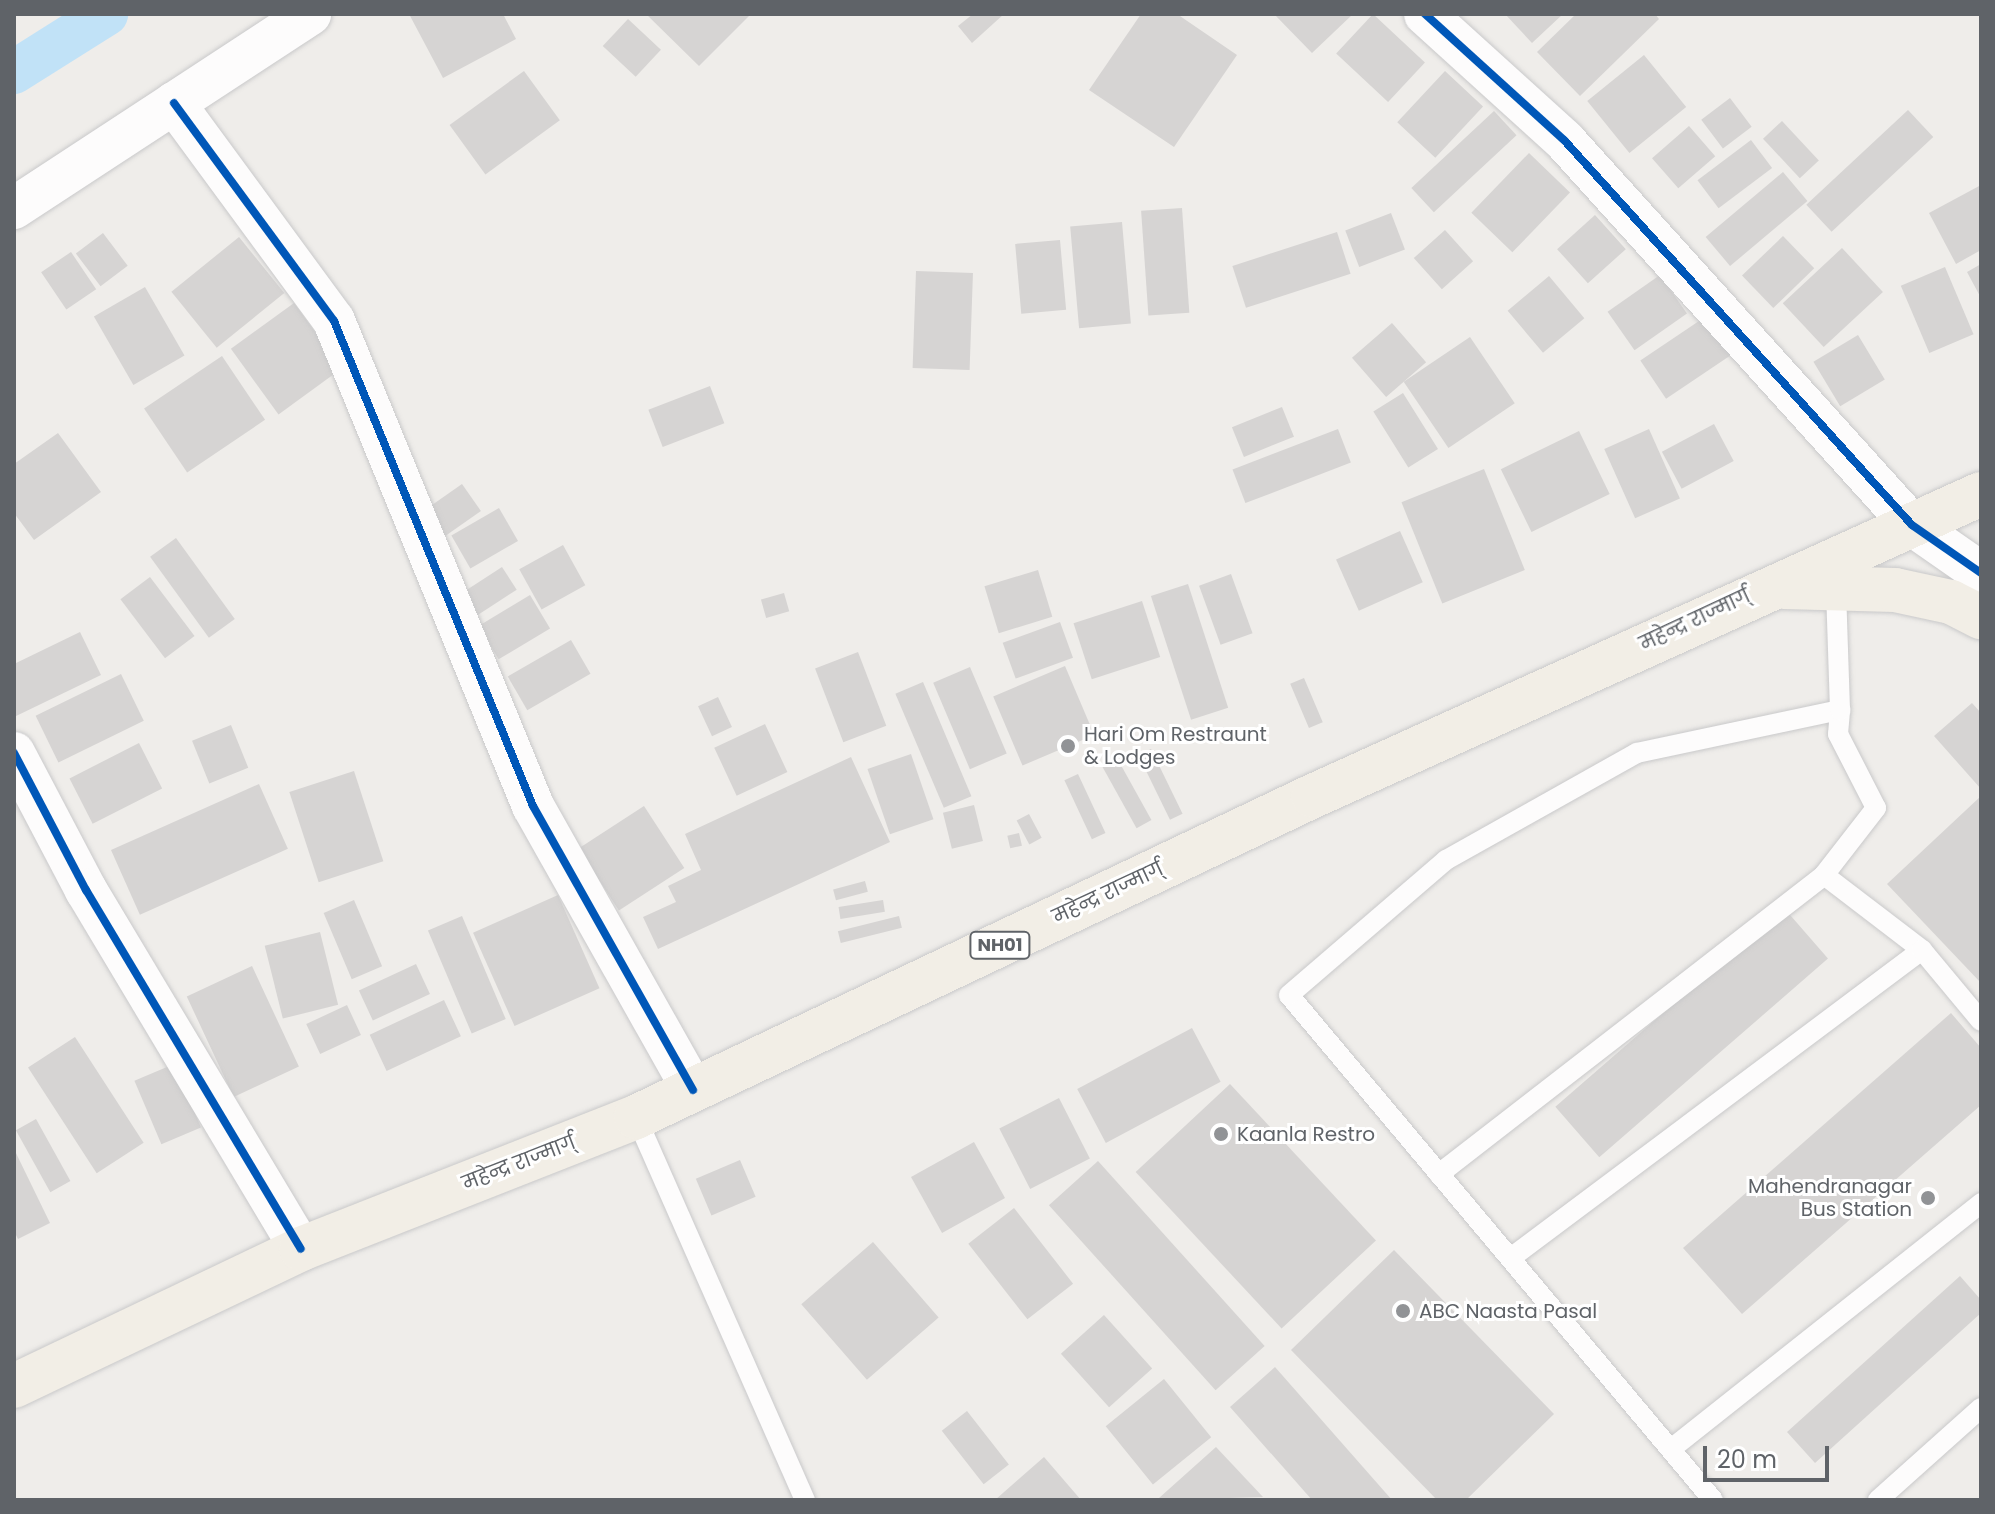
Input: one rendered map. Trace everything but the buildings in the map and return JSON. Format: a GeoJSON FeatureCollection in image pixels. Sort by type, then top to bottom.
{"type":"FeatureCollection","features":[{"type":"Feature","properties":{"kind":"highway","name":"महेन्द्र राज्मार्ग्"},"geometry":{"type":"LineString","coordinates":[[14,1386],[301,1249],[636,1117],[1768,587],[1981,494]]}},
{"type":"Feature","properties":{"kind":"highway"},"geometry":{"type":"LineString","coordinates":[[1768,587],[1909,593],[1981,617]]}},
{"type":"Feature","properties":{"kind":"street"},"geometry":{"type":"LineString","coordinates":[[14,208],[310,14]]}},
{"type":"Feature","properties":{"kind":"street"},"geometry":{"type":"LineString","coordinates":[[1425,14],[1564,140],[1912,525],[1981,573]]}},
{"type":"Feature","properties":{"kind":"street"},"geometry":{"type":"LineString","coordinates":[[174,103],[334,321],[533,806],[693,1090]]}},
{"type":"Feature","properties":{"kind":"street"},"geometry":{"type":"LineString","coordinates":[[14,753],[86,890],[301,1249]]}},
{"type":"Feature","properties":{"kind":"lane"},"geometry":{"type":"LineString","coordinates":[[1439,1174],[1824,875],[1876,808],[1838,734],[1836,588]]}},
{"type":"Feature","properties":{"kind":"lane"},"geometry":{"type":"LineString","coordinates":[[1713,1500],[1289,995],[1446,860],[1637,753],[1840,710]]}},
{"type":"Feature","properties":{"kind":"lane"},"geometry":{"type":"LineString","coordinates":[[1824,875],[1922,950],[1981,1021]]}},
{"type":"Feature","properties":{"kind":"lane"},"geometry":{"type":"LineString","coordinates":[[1512,1257],[1922,950]]}},
{"type":"Feature","properties":{"kind":"lane"},"geometry":{"type":"LineString","coordinates":[[636,1117],[805,1500]]}},
{"type":"Feature","properties":{"kind":"lane"},"geometry":{"type":"LineString","coordinates":[[1671,1449],[1981,1203]]}},
{"type":"Feature","properties":{"kind":"lane"},"geometry":{"type":"LineString","coordinates":[[1878,1500],[1981,1408]]}},
{"type":"Feature","properties":{"kind":"waterway"},"geometry":{"type":"LineString","coordinates":[[14,72],[106,14]]}},
{"type":"Feature","properties":{"kind":"cycle path"},"geometry":{"type":"LineString","coordinates":[[1425,14],[1564,140],[1912,525],[1981,573]]}},
{"type":"Feature","properties":{"kind":"cycle path"},"geometry":{"type":"LineString","coordinates":[[174,103],[334,321],[533,806],[693,1090]]}},
{"type":"Feature","properties":{"kind":"cycle path"},"geometry":{"type":"LineString","coordinates":[[14,753],[86,890],[301,1249]]}},
{"type":"Feature","properties":{"kind":"place","name":"Hari Om Restraunt & Lodges"},"geometry":{"type":"Point","coordinates":[1068,746]}},
{"type":"Feature","properties":{"kind":"place","name":"Kaanla Restro"},"geometry":{"type":"Point","coordinates":[1221,1134]}},
{"type":"Feature","properties":{"kind":"place","name":"Mahendranagar Bus Station"},"geometry":{"type":"Point","coordinates":[1928,1198]}},
{"type":"Feature","properties":{"kind":"place","name":"ABC Naasta Pasal"},"geometry":{"type":"Point","coordinates":[1403,1311]}}]}
